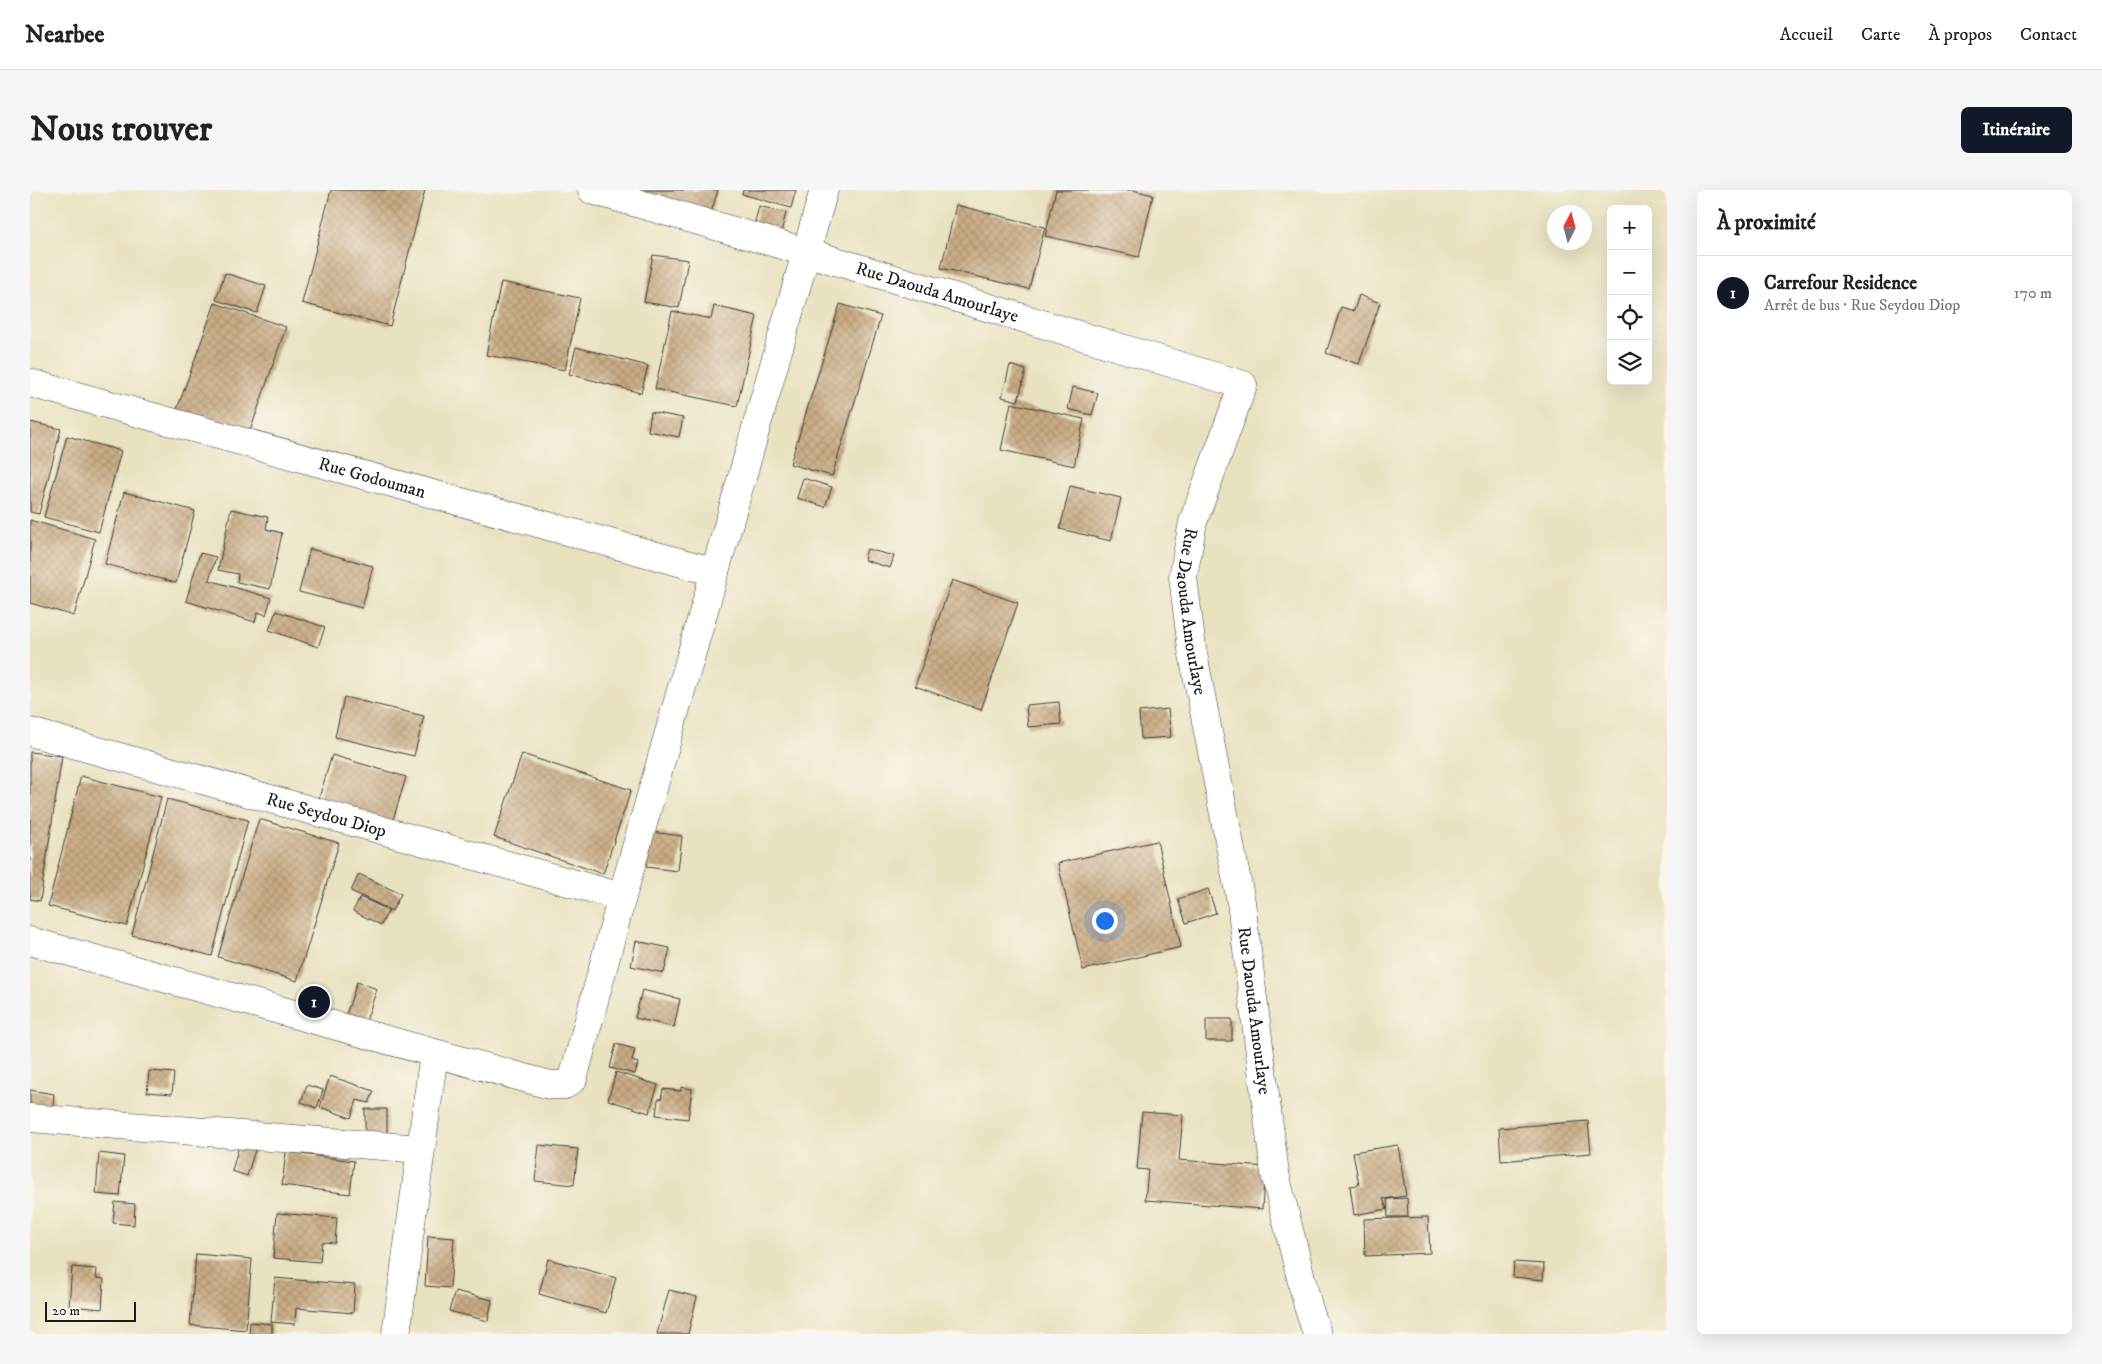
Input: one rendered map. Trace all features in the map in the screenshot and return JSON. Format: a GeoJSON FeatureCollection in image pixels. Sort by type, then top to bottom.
{"type":"FeatureCollection","features":[{"type":"Feature","properties":{"kind":"street","name":"Rue Daouda Amourlaye"},"geometry":{"type":"LineString","coordinates":[[592,190],[806,252],[1243,385],[1193,522],[1183,577],[1192,649],[1241,902],[1276,1174],[1308,1306],[1318,1334]]}},
{"type":"Feature","properties":{"kind":"street"},"geometry":{"type":"LineString","coordinates":[[30,941],[550,1085],[565,1085],[573,1079],[622,897],[824,190]]}},
{"type":"Feature","properties":{"kind":"street","name":"Rue Godouman"},"geometry":{"type":"LineString","coordinates":[[30,383],[715,572]]}},
{"type":"Feature","properties":{"kind":"street","name":"Rue Seydou Diop"},"geometry":{"type":"LineString","coordinates":[[30,732],[622,897]]}},
{"type":"Feature","properties":{"kind":"street"},"geometry":{"type":"LineString","coordinates":[[396,1334],[434,1053]]}},
{"type":"Feature","properties":{"kind":"street"},"geometry":{"type":"LineString","coordinates":[[30,1118],[420,1149]]}},
{"type":"Feature","properties":{"kind":"building"},"geometry":{"type":"Polygon","coordinates":[[[331,190],[425,190],[390,326],[302,303],[331,190]]]}},
{"type":"Feature","properties":{"kind":"building"},"geometry":{"type":"Polygon","coordinates":[[[629,190],[718,190],[711,213],[629,190]]]}},
{"type":"Feature","properties":{"kind":"building"},"geometry":{"type":"Polygon","coordinates":[[[743,190],[796,190],[791,208],[742,194],[743,190]]]}},
{"type":"Feature","properties":{"kind":"building"},"geometry":{"type":"Polygon","coordinates":[[[1056,190],[1133,190],[1153,195],[1139,257],[1045,236],[1056,190]]]}},
{"type":"Feature","properties":{"kind":"building"},"geometry":{"type":"Polygon","coordinates":[[[956,205],[1045,227],[1029,289],[941,268],[956,205]]]}},
{"type":"Feature","properties":{"kind":"building"},"geometry":{"type":"Polygon","coordinates":[[[759,206],[786,213],[781,232],[754,226],[759,206]]]}},
{"type":"Feature","properties":{"kind":"building"},"geometry":{"type":"Polygon","coordinates":[[[653,255],[688,260],[679,308],[644,302],[653,255]]]}},
{"type":"Feature","properties":{"kind":"building"},"geometry":{"type":"Polygon","coordinates":[[[225,273],[266,286],[257,313],[216,300],[225,273]]]}},
{"type":"Feature","properties":{"kind":"building"},"geometry":{"type":"Polygon","coordinates":[[[501,282],[580,298],[565,370],[486,355],[501,282]]]}},
{"type":"Feature","properties":{"kind":"building"},"geometry":{"type":"Polygon","coordinates":[[[1359,295],[1380,303],[1359,364],[1326,353],[1341,307],[1354,311],[1359,295]]]}},
{"type":"Feature","properties":{"kind":"building"},"geometry":{"type":"Polygon","coordinates":[[[215,303],[286,327],[247,440],[175,415],[215,303]]]}},
{"type":"Feature","properties":{"kind":"building"},"geometry":{"type":"Polygon","coordinates":[[[840,304],[881,316],[832,476],[790,464],[840,304]]]}},
{"type":"Feature","properties":{"kind":"building"},"geometry":{"type":"Polygon","coordinates":[[[714,306],[757,316],[737,406],[655,389],[672,311],[711,319],[714,306]]]}},
{"type":"Feature","properties":{"kind":"building"},"geometry":{"type":"Polygon","coordinates":[[[576,347],[648,366],[641,393],[569,374],[576,347]]]}},
{"type":"Feature","properties":{"kind":"building"},"geometry":{"type":"Polygon","coordinates":[[[1010,365],[1026,370],[1018,401],[1002,397],[1010,365]]]}},
{"type":"Feature","properties":{"kind":"building"},"geometry":{"type":"Polygon","coordinates":[[[1073,387],[1098,393],[1092,415],[1068,409],[1073,387]]]}},
{"type":"Feature","properties":{"kind":"building"},"geometry":{"type":"Polygon","coordinates":[[[1011,403],[1084,419],[1074,466],[1001,450],[1011,403]]]}},
{"type":"Feature","properties":{"kind":"building"},"geometry":{"type":"Polygon","coordinates":[[[651,412],[683,418],[679,437],[648,431],[651,412]]]}},
{"type":"Feature","properties":{"kind":"building"},"geometry":{"type":"Polygon","coordinates":[[[30,422],[61,429],[39,514],[30,512],[30,422]]]}},
{"type":"Feature","properties":{"kind":"building"},"geometry":{"type":"Polygon","coordinates":[[[67,436],[121,451],[99,532],[44,517],[67,436]]]}},
{"type":"Feature","properties":{"kind":"building"},"geometry":{"type":"Polygon","coordinates":[[[803,478],[832,487],[825,507],[797,498],[803,478]]]}},
{"type":"Feature","properties":{"kind":"building"},"geometry":{"type":"Polygon","coordinates":[[[1070,486],[1121,498],[1111,541],[1060,529],[1070,486]]]}},
{"type":"Feature","properties":{"kind":"building"},"geometry":{"type":"Polygon","coordinates":[[[124,492],[195,511],[176,583],[105,564],[124,492]]]}},
{"type":"Feature","properties":{"kind":"building"},"geometry":{"type":"Polygon","coordinates":[[[231,509],[268,517],[266,529],[282,533],[270,589],[237,582],[238,574],[218,570],[231,509]]]}},
{"type":"Feature","properties":{"kind":"building"},"geometry":{"type":"Polygon","coordinates":[[[30,520],[95,539],[74,616],[30,603],[30,520]]]}},
{"type":"Feature","properties":{"kind":"building"},"geometry":{"type":"Polygon","coordinates":[[[310,549],[373,566],[362,608],[299,592],[310,549]]]}},
{"type":"Feature","properties":{"kind":"building"},"geometry":{"type":"Polygon","coordinates":[[[867,549],[894,556],[890,568],[864,560],[867,549]]]}},
{"type":"Feature","properties":{"kind":"building"},"geometry":{"type":"Polygon","coordinates":[[[200,553],[216,557],[209,580],[271,598],[266,615],[258,612],[255,622],[186,601],[200,553]]]}},
{"type":"Feature","properties":{"kind":"building"},"geometry":{"type":"Polygon","coordinates":[[[952,580],[1018,603],[981,710],[915,686],[952,580]]]}},
{"type":"Feature","properties":{"kind":"building"},"geometry":{"type":"Polygon","coordinates":[[[276,611],[325,627],[318,647],[269,630],[276,611]]]}},
{"type":"Feature","properties":{"kind":"building"},"geometry":{"type":"Polygon","coordinates":[[[344,697],[424,716],[414,756],[335,737],[344,697]]]}},
{"type":"Feature","properties":{"kind":"building"},"geometry":{"type":"Polygon","coordinates":[[[1059,702],[1061,724],[1028,727],[1026,705],[1059,702]]]}},
{"type":"Feature","properties":{"kind":"building"},"geometry":{"type":"Polygon","coordinates":[[[1168,709],[1171,737],[1141,739],[1139,712],[1168,709]]]}},
{"type":"Feature","properties":{"kind":"building"},"geometry":{"type":"Polygon","coordinates":[[[30,752],[62,756],[40,901],[30,899],[30,752]]]}},
{"type":"Feature","properties":{"kind":"building"},"geometry":{"type":"Polygon","coordinates":[[[522,754],[631,790],[603,874],[494,837],[522,754]]]}},
{"type":"Feature","properties":{"kind":"building"},"geometry":{"type":"Polygon","coordinates":[[[332,755],[406,777],[390,830],[316,808],[332,755]]]}},
{"type":"Feature","properties":{"kind":"building"},"geometry":{"type":"Polygon","coordinates":[[[81,776],[161,797],[127,926],[48,906],[81,776]]]}},
{"type":"Feature","properties":{"kind":"building"},"geometry":{"type":"Polygon","coordinates":[[[167,799],[248,820],[212,956],[132,935],[167,799]]]}},
{"type":"Feature","properties":{"kind":"building"},"geometry":{"type":"Polygon","coordinates":[[[259,819],[339,843],[297,981],[218,957],[259,819]]]}},
{"type":"Feature","properties":{"kind":"building"},"geometry":{"type":"Polygon","coordinates":[[[651,832],[682,836],[678,871],[646,867],[651,832]]]}},
{"type":"Feature","properties":{"kind":"building"},"geometry":{"type":"Polygon","coordinates":[[[1157,841],[1181,947],[1083,970],[1058,863],[1157,841]]]}},
{"type":"Feature","properties":{"kind":"building"},"geometry":{"type":"Polygon","coordinates":[[[359,874],[401,894],[392,911],[351,891],[359,874]]]}},
{"type":"Feature","properties":{"kind":"building"},"geometry":{"type":"Polygon","coordinates":[[[1208,889],[1216,913],[1186,923],[1178,899],[1208,889]]]}},
{"type":"Feature","properties":{"kind":"building"},"geometry":{"type":"Polygon","coordinates":[[[360,897],[389,910],[381,925],[353,911],[360,897]]]}},
{"type":"Feature","properties":{"kind":"building"},"geometry":{"type":"Polygon","coordinates":[[[636,941],[670,948],[664,973],[631,966],[636,941]]]}},
{"type":"Feature","properties":{"kind":"building"},"geometry":{"type":"Polygon","coordinates":[[[357,982],[377,989],[366,1021],[346,1015],[357,982]]]}},
{"type":"Feature","properties":{"kind":"building"},"geometry":{"type":"Polygon","coordinates":[[[642,990],[680,999],[674,1027],[635,1018],[642,990]]]}},
{"type":"Feature","properties":{"kind":"building"},"geometry":{"type":"Polygon","coordinates":[[[1206,1019],[1232,1019],[1232,1041],[1206,1041],[1206,1019]]]}},
{"type":"Feature","properties":{"kind":"building"},"geometry":{"type":"Polygon","coordinates":[[[616,1044],[635,1049],[632,1061],[638,1063],[635,1074],[610,1068],[616,1044]]]}},
{"type":"Feature","properties":{"kind":"building"},"geometry":{"type":"Polygon","coordinates":[[[149,1071],[174,1073],[172,1094],[147,1092],[149,1071]]]}},
{"type":"Feature","properties":{"kind":"building"},"geometry":{"type":"Polygon","coordinates":[[[616,1072],[658,1085],[649,1113],[608,1100],[616,1072]]]}},
{"type":"Feature","properties":{"kind":"building"},"geometry":{"type":"Polygon","coordinates":[[[330,1076],[374,1091],[369,1103],[357,1100],[351,1118],[320,1107],[330,1076]]]}},
{"type":"Feature","properties":{"kind":"building"},"geometry":{"type":"Polygon","coordinates":[[[307,1085],[323,1090],[317,1108],[301,1102],[307,1085]]]}},
{"type":"Feature","properties":{"kind":"building"},"geometry":{"type":"Polygon","coordinates":[[[681,1087],[692,1089],[688,1119],[656,1115],[658,1099],[661,1099],[663,1089],[681,1091],[681,1087]]]}},
{"type":"Feature","properties":{"kind":"building"},"geometry":{"type":"Polygon","coordinates":[[[30,1090],[54,1094],[52,1115],[30,1111],[30,1090]]]}},
{"type":"Feature","properties":{"kind":"building"},"geometry":{"type":"Polygon","coordinates":[[[365,1109],[387,1109],[387,1135],[365,1135],[365,1109]]]}},
{"type":"Feature","properties":{"kind":"building"},"geometry":{"type":"Polygon","coordinates":[[[1142,1112],[1183,1115],[1179,1160],[1265,1167],[1262,1209],[1145,1200],[1148,1170],[1137,1169],[1142,1112]]]}},
{"type":"Feature","properties":{"kind":"building"},"geometry":{"type":"Polygon","coordinates":[[[1588,1121],[1591,1153],[1501,1161],[1499,1128],[1588,1121]]]}},
{"type":"Feature","properties":{"kind":"building"},"geometry":{"type":"Polygon","coordinates":[[[239,1145],[255,1150],[247,1176],[232,1171],[239,1145]]]}},
{"type":"Feature","properties":{"kind":"building"},"geometry":{"type":"Polygon","coordinates":[[[539,1145],[578,1149],[574,1185],[535,1181],[539,1145]]]}},
{"type":"Feature","properties":{"kind":"building"},"geometry":{"type":"Polygon","coordinates":[[[1398,1145],[1406,1196],[1383,1199],[1387,1209],[1354,1215],[1350,1186],[1359,1185],[1353,1152],[1398,1145]]]}},
{"type":"Feature","properties":{"kind":"building"},"geometry":{"type":"Polygon","coordinates":[[[286,1152],[354,1161],[350,1194],[282,1185],[286,1152]]]}},
{"type":"Feature","properties":{"kind":"building"},"geometry":{"type":"Polygon","coordinates":[[[99,1153],[124,1156],[120,1196],[96,1194],[99,1153]]]}},
{"type":"Feature","properties":{"kind":"building"},"geometry":{"type":"Polygon","coordinates":[[[1407,1198],[1408,1217],[1388,1217],[1387,1199],[1407,1198]]]}},
{"type":"Feature","properties":{"kind":"building"},"geometry":{"type":"Polygon","coordinates":[[[115,1202],[135,1204],[134,1225],[113,1223],[115,1202]]]}},
{"type":"Feature","properties":{"kind":"building"},"geometry":{"type":"Polygon","coordinates":[[[277,1213],[337,1218],[335,1243],[322,1242],[320,1262],[273,1258],[277,1213]]]}},
{"type":"Feature","properties":{"kind":"building"},"geometry":{"type":"Polygon","coordinates":[[[1428,1217],[1430,1253],[1365,1256],[1364,1219],[1428,1217]]]}},
{"type":"Feature","properties":{"kind":"building"},"geometry":{"type":"Polygon","coordinates":[[[428,1236],[454,1238],[450,1288],[425,1286],[428,1236]]]}},
{"type":"Feature","properties":{"kind":"building"},"geometry":{"type":"Polygon","coordinates":[[[196,1254],[252,1259],[246,1330],[190,1325],[196,1254]]]}},
{"type":"Feature","properties":{"kind":"building"},"geometry":{"type":"Polygon","coordinates":[[[548,1259],[616,1278],[606,1313],[539,1294],[548,1259]]]}},
{"type":"Feature","properties":{"kind":"building"},"geometry":{"type":"Polygon","coordinates":[[[1514,1262],[1544,1264],[1543,1280],[1513,1277],[1514,1262]]]}},
{"type":"Feature","properties":{"kind":"building"},"geometry":{"type":"Polygon","coordinates":[[[72,1267],[97,1269],[96,1278],[104,1279],[102,1309],[69,1306],[72,1267]]]}},
{"type":"Feature","properties":{"kind":"building"},"geometry":{"type":"Polygon","coordinates":[[[275,1278],[355,1285],[353,1313],[296,1308],[295,1324],[271,1322],[275,1278]]]}},
{"type":"Feature","properties":{"kind":"building"},"geometry":{"type":"Polygon","coordinates":[[[669,1290],[697,1297],[688,1334],[657,1334],[669,1290]]]}},
{"type":"Feature","properties":{"kind":"building"},"geometry":{"type":"Polygon","coordinates":[[[455,1291],[492,1300],[488,1321],[449,1311],[455,1291]]]}},
{"type":"Feature","properties":{"kind":"building"},"geometry":{"type":"Polygon","coordinates":[[[250,1322],[272,1324],[272,1334],[249,1334],[250,1322]]]}},
{"type":"Feature","properties":{"kind":"place","name":"Carrefour Residence"},"geometry":{"type":"Point","coordinates":[314,1002]}}]}
